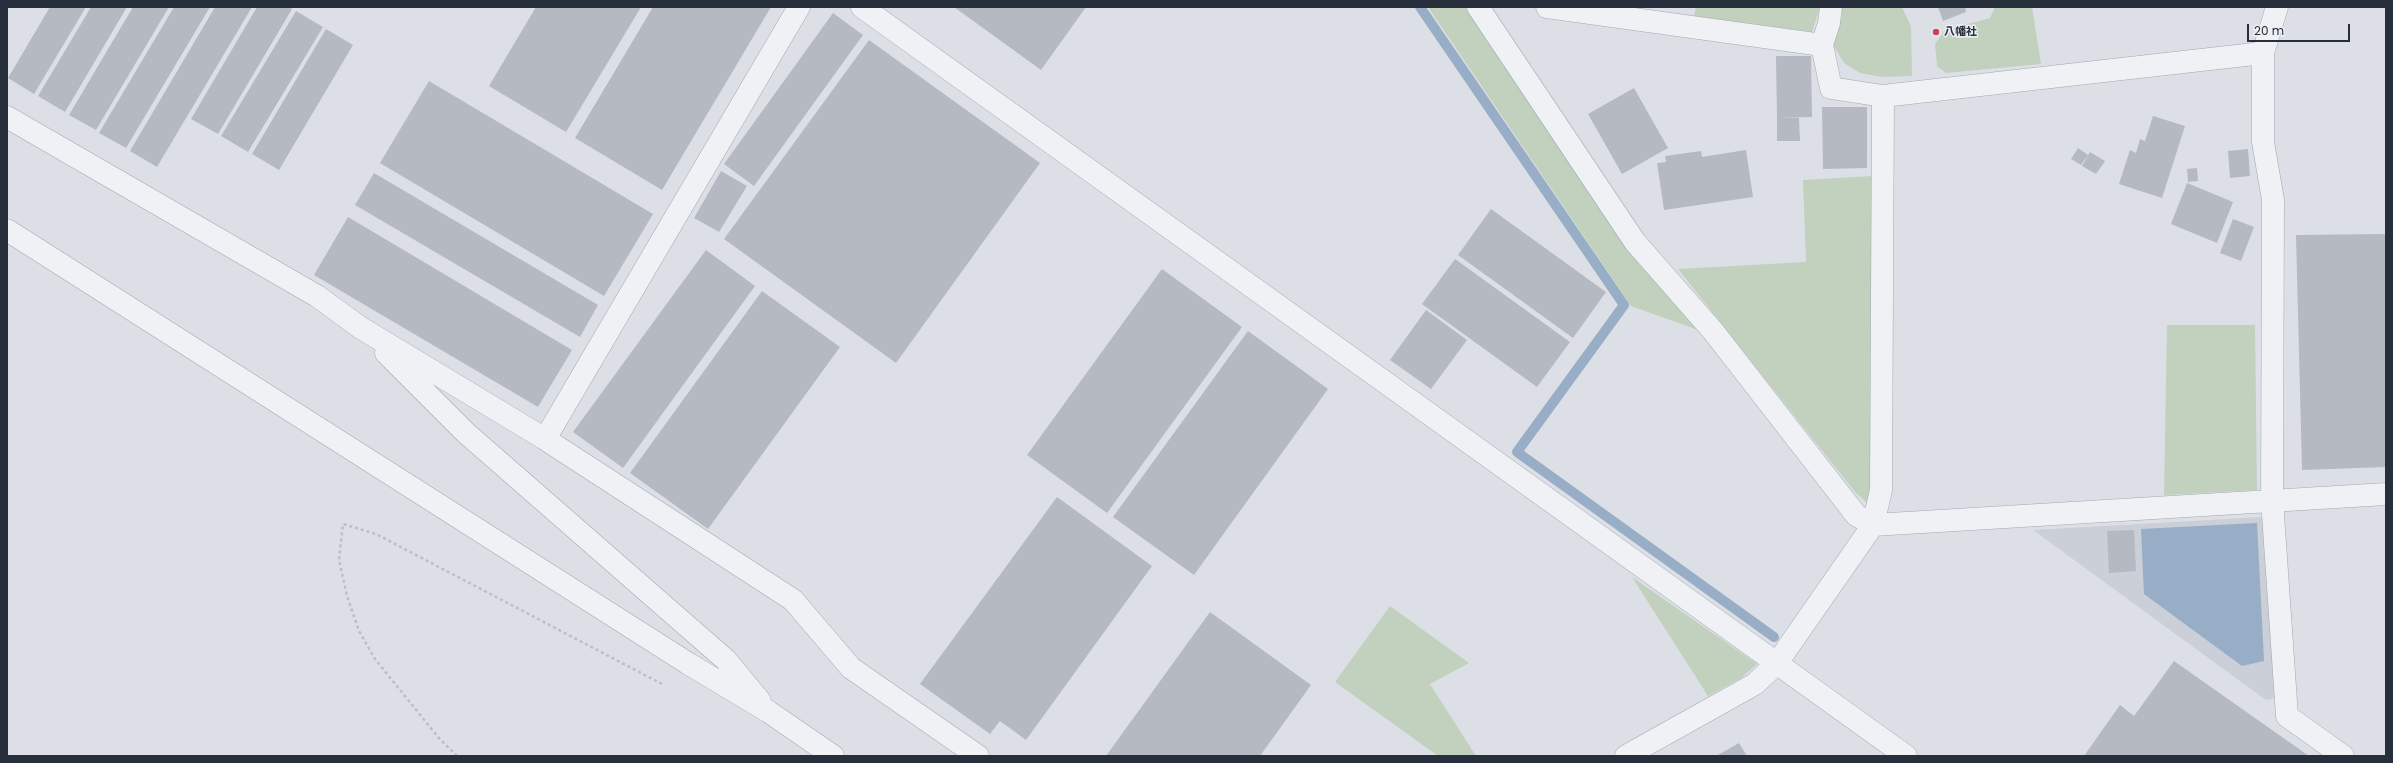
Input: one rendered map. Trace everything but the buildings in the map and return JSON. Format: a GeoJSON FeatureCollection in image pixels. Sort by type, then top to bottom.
{"type":"FeatureCollection","features":[{"type":"Feature","properties":{"kind":"street"},"geometry":{"type":"LineString","coordinates":[[545,439],[799,7]]}},
{"type":"Feature","properties":{"kind":"street"},"geometry":{"type":"LineString","coordinates":[[862,7],[1906,756]]}},
{"type":"Feature","properties":{"kind":"street"},"geometry":{"type":"LineString","coordinates":[[1478,7],[1635,242],[1713,331],[1856,515],[1873,525],[2386,494]]}},
{"type":"Feature","properties":{"kind":"street"},"geometry":{"type":"LineString","coordinates":[[1547,7],[1822,45]]}},
{"type":"Feature","properties":{"kind":"street"},"geometry":{"type":"LineString","coordinates":[[1830,7],[1829,23],[1822,45],[1831,88],[1883,96],[2263,53]]}},
{"type":"Feature","properties":{"kind":"street"},"geometry":{"type":"LineString","coordinates":[[2277,7],[2263,53],[2263,142],[2273,200],[2272,500],[2287,716],[2343,756]]}},
{"type":"Feature","properties":{"kind":"street"},"geometry":{"type":"LineString","coordinates":[[1626,756],[1755,684],[1777,663],[1873,525],[1881,490],[1883,96]]}},
{"type":"Feature","properties":{"kind":"street"},"geometry":{"type":"LineString","coordinates":[[7,118],[317,296],[361,328],[545,439],[793,600],[851,668],[978,756]]}},
{"type":"Feature","properties":{"kind":"street"},"geometry":{"type":"LineString","coordinates":[[7,230],[689,664],[769,712],[832,756]]}},
{"type":"Feature","properties":{"kind":"street"},"geometry":{"type":"LineString","coordinates":[[361,328],[466,432],[726,660],[769,712]]}},
{"type":"Feature","properties":{"kind":"path"},"geometry":{"type":"LineString","coordinates":[[457,756],[438,737],[375,659],[358,631],[347,596],[339,560],[343,524],[376,534],[668,687]]}},
{"type":"Feature","properties":{"kind":"shaded area"},"geometry":{"type":"Polygon","coordinates":[[[2263,517],[2275,698],[2266,700],[2033,530],[2263,517]]]}},
{"type":"Feature","properties":{"kind":"green space"},"geometry":{"type":"Polygon","coordinates":[[[1428,7],[1465,7],[1627,248],[1701,331],[1631,306],[1428,7]]]}},
{"type":"Feature","properties":{"kind":"green space"},"geometry":{"type":"Polygon","coordinates":[[[1696,7],[1820,7],[1812,32],[1694,16],[1696,7]]]}},
{"type":"Feature","properties":{"kind":"green space"},"geometry":{"type":"Polygon","coordinates":[[[1842,7],[1902,7],[1911,26],[1912,76],[1882,77],[1860,73],[1844,63],[1832,43],[1842,17],[1842,7]]]}},
{"type":"Feature","properties":{"kind":"green space"},"geometry":{"type":"Polygon","coordinates":[[[1995,7],[2032,7],[2041,64],[1946,73],[1937,66],[1935,44],[1945,30],[1990,18],[1995,7]]]}},
{"type":"Feature","properties":{"kind":"green space"},"geometry":{"type":"Polygon","coordinates":[[[1872,176],[1871,482],[1867,503],[1855,492],[1678,269],[1806,262],[1803,180],[1872,176]]]}},
{"type":"Feature","properties":{"kind":"green space"},"geometry":{"type":"Polygon","coordinates":[[[2167,325],[2255,325],[2257,490],[2164,495],[2167,325]]]}},
{"type":"Feature","properties":{"kind":"green space"},"geometry":{"type":"Polygon","coordinates":[[[1632,577],[1757,664],[1741,678],[1708,696],[1632,577]]]}},
{"type":"Feature","properties":{"kind":"green space"},"geometry":{"type":"Polygon","coordinates":[[[1390,606],[1469,663],[1430,684],[1476,756],[1438,756],[1335,682],[1390,606]]]}},
{"type":"Feature","properties":{"kind":"water"},"geometry":{"type":"Polygon","coordinates":[[[2257,523],[2264,661],[2242,666],[2144,594],[2141,529],[2257,523]]]}},
{"type":"Feature","properties":{"kind":"waterway"},"geometry":{"type":"LineString","coordinates":[[1420,7],[1624,305],[1517,452],[1774,637]]}},
{"type":"Feature","properties":{"kind":"place","name":"八幡社"},"geometry":{"type":"Point","coordinates":[1936,32]}}]}
